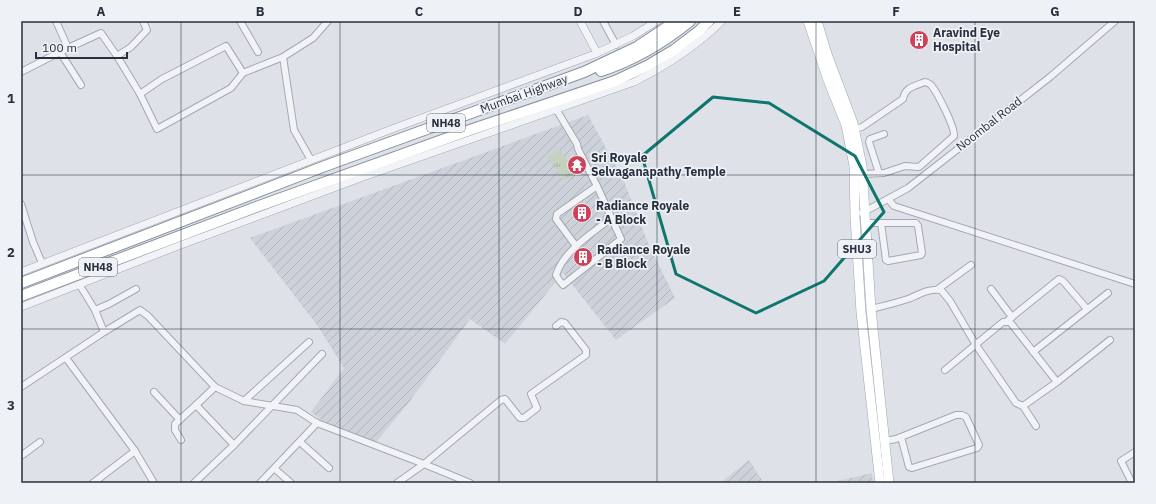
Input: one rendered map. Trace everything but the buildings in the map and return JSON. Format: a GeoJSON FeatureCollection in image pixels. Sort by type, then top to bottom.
{"type":"FeatureCollection","features":[{"type":"Feature","properties":{"kind":"highway","name":"Mumbai Highway"},"geometry":{"type":"LineString","coordinates":[[207,206],[584,72],[621,55],[655,36],[676,21]]}},
{"type":"Feature","properties":{"kind":"highway"},"geometry":{"type":"LineString","coordinates":[[532,91],[574,80],[624,62],[655,46],[690,21]]}},
{"type":"Feature","properties":{"kind":"highway","name":"NH48"},"geometry":{"type":"LineString","coordinates":[[21,296],[195,230],[379,168],[470,130],[623,78],[674,50],[699,31],[709,21]]}},
{"type":"Feature","properties":{"kind":"highway","name":"NH48"},"geometry":{"type":"LineString","coordinates":[[21,283],[197,215],[207,206]]}},
{"type":"Feature","properties":{"kind":"main road","name":"SHU3"},"geometry":{"type":"LineString","coordinates":[[808,21],[828,80],[846,125],[854,166],[855,217],[861,312],[880,483]]}},
{"type":"Feature","properties":{"kind":"main road","name":"SHU3"},"geometry":{"type":"LineString","coordinates":[[818,23],[824,46],[855,129],[862,174],[871,309],[889,483]]}},
{"type":"Feature","properties":{"kind":"street"},"geometry":{"type":"LineString","coordinates":[[56,21],[68,48]]}},
{"type":"Feature","properties":{"kind":"street"},"geometry":{"type":"LineString","coordinates":[[117,56],[131,47],[147,30],[143,21]]}},
{"type":"Feature","properties":{"kind":"street"},"geometry":{"type":"LineString","coordinates":[[240,21],[258,52]]}},
{"type":"Feature","properties":{"kind":"street"},"geometry":{"type":"LineString","coordinates":[[21,72],[101,33],[140,94],[157,128],[231,88],[243,73],[283,57],[313,38],[328,21]]}},
{"type":"Feature","properties":{"kind":"street"},"geometry":{"type":"LineString","coordinates":[[580,21],[597,53]]}},
{"type":"Feature","properties":{"kind":"street"},"geometry":{"type":"LineString","coordinates":[[602,21],[616,45]]}},
{"type":"Feature","properties":{"kind":"street"},"geometry":{"type":"LineString","coordinates":[[21,272],[42,263],[207,206],[310,160],[434,112],[597,53],[616,45],[657,21]]}},
{"type":"Feature","properties":{"kind":"street"},"geometry":{"type":"LineString","coordinates":[[21,307],[379,168],[618,88],[647,75],[689,50],[722,21]]}},
{"type":"Feature","properties":{"kind":"street","name":"Noombal Road"},"geometry":{"type":"LineString","coordinates":[[855,217],[908,188],[1050,77],[1115,21]]}},
{"type":"Feature","properties":{"kind":"street"},"geometry":{"type":"LineString","coordinates":[[140,94],[162,79],[226,46],[243,73]]}},
{"type":"Feature","properties":{"kind":"street"},"geometry":{"type":"LineString","coordinates":[[60,52],[81,85]]}},
{"type":"Feature","properties":{"kind":"street"},"geometry":{"type":"LineString","coordinates":[[283,57],[294,130],[310,160]]}},
{"type":"Feature","properties":{"kind":"street"},"geometry":{"type":"LineString","coordinates":[[855,129],[862,127],[903,99],[905,92],[910,88],[925,82],[931,85],[953,128],[954,136],[919,167],[905,166],[879,173],[862,174]]}},
{"type":"Feature","properties":{"kind":"street"},"geometry":{"type":"LineString","coordinates":[[555,110],[577,144],[621,239],[563,285],[556,275],[559,265],[576,246],[611,218]]}},
{"type":"Feature","properties":{"kind":"street"},"geometry":{"type":"LineString","coordinates":[[879,173],[869,142],[870,139],[884,134]]}},
{"type":"Feature","properties":{"kind":"street"},"geometry":{"type":"LineString","coordinates":[[576,246],[556,219],[557,214],[596,186]]}},
{"type":"Feature","properties":{"kind":"street"},"geometry":{"type":"LineString","coordinates":[[888,199],[894,206],[1135,284]]}},
{"type":"Feature","properties":{"kind":"street"},"geometry":{"type":"LineString","coordinates":[[21,204],[42,263]]}},
{"type":"Feature","properties":{"kind":"street"},"geometry":{"type":"LineString","coordinates":[[865,223],[881,223],[916,223],[918,226],[922,253],[921,255],[888,261],[886,260],[881,223]]}},
{"type":"Feature","properties":{"kind":"street"},"geometry":{"type":"LineString","coordinates":[[871,309],[907,299],[926,291],[938,289],[971,265]]}},
{"type":"Feature","properties":{"kind":"street"},"geometry":{"type":"LineString","coordinates":[[945,370],[1003,322],[1007,321],[1059,279],[1063,281],[1087,309]]}},
{"type":"Feature","properties":{"kind":"street"},"geometry":{"type":"LineString","coordinates":[[79,284],[95,310],[104,332]]}},
{"type":"Feature","properties":{"kind":"street"},"geometry":{"type":"LineString","coordinates":[[95,310],[136,289]]}},
{"type":"Feature","properties":{"kind":"street"},"geometry":{"type":"LineString","coordinates":[[938,289],[941,290],[950,301],[976,345],[1016,402],[1023,406],[1036,426]]}},
{"type":"Feature","properties":{"kind":"street"},"geometry":{"type":"LineString","coordinates":[[991,289],[1012,317]]}},
{"type":"Feature","properties":{"kind":"street"},"geometry":{"type":"LineString","coordinates":[[1032,352],[1108,293]]}},
{"type":"Feature","properties":{"kind":"street"},"geometry":{"type":"LineString","coordinates":[[21,387],[140,310],[148,316],[215,386],[244,401],[297,410],[317,423],[470,483]]}},
{"type":"Feature","properties":{"kind":"street"},"geometry":{"type":"LineString","coordinates":[[1007,321],[1010,322],[1057,382]]}},
{"type":"Feature","properties":{"kind":"street"},"geometry":{"type":"LineString","coordinates":[[397,483],[424,464],[501,400],[505,399],[520,418],[524,418],[537,408],[532,398],[532,394],[586,355],[586,350],[565,324],[561,322],[556,326]]}},
{"type":"Feature","properties":{"kind":"street"},"geometry":{"type":"LineString","coordinates":[[1023,406],[1057,382],[1110,340]]}},
{"type":"Feature","properties":{"kind":"street"},"geometry":{"type":"LineString","coordinates":[[244,401],[309,342]]}},
{"type":"Feature","properties":{"kind":"street"},"geometry":{"type":"LineString","coordinates":[[194,483],[234,445],[271,405],[322,354]]}},
{"type":"Feature","properties":{"kind":"street"},"geometry":{"type":"LineString","coordinates":[[66,358],[135,451],[154,483]]}},
{"type":"Feature","properties":{"kind":"street"},"geometry":{"type":"LineString","coordinates":[[181,440],[175,424],[215,386]]}},
{"type":"Feature","properties":{"kind":"street"},"geometry":{"type":"LineString","coordinates":[[154,392],[180,420]]}},
{"type":"Feature","properties":{"kind":"street"},"geometry":{"type":"LineString","coordinates":[[196,405],[234,445]]}},
{"type":"Feature","properties":{"kind":"street"},"geometry":{"type":"LineString","coordinates":[[885,441],[901,437],[956,415],[962,415],[966,417],[978,445],[977,448],[912,468],[909,467],[901,437]]}},
{"type":"Feature","properties":{"kind":"street"},"geometry":{"type":"LineString","coordinates":[[260,483],[275,469],[317,423]]}},
{"type":"Feature","properties":{"kind":"street"},"geometry":{"type":"LineString","coordinates":[[21,456],[40,442]]}},
{"type":"Feature","properties":{"kind":"street"},"geometry":{"type":"LineString","coordinates":[[300,442],[329,468]]}},
{"type":"Feature","properties":{"kind":"street"},"geometry":{"type":"LineString","coordinates":[[93,483],[135,451]]}},
{"type":"Feature","properties":{"kind":"street"},"geometry":{"type":"LineString","coordinates":[[1132,483],[1121,462],[1135,452]]}},
{"type":"Feature","properties":{"kind":"street"},"geometry":{"type":"LineString","coordinates":[[275,469],[291,483]]}},
{"type":"Feature","properties":{"kind":"highlighted area"},"geometry":{"type":"Polygon","coordinates":[[[713,97],[769,103],[855,156],[884,212],[824,281],[756,313],[676,274],[642,156],[713,97]]]}},
{"type":"Feature","properties":{"kind":"shaded area"},"geometry":{"type":"Polygon","coordinates":[[[588,115],[623,179],[648,243],[675,298],[616,340],[563,273],[505,344],[470,319],[407,405],[371,448],[338,433],[311,412],[344,368],[317,325],[250,238],[588,115]]]}},
{"type":"Feature","properties":{"kind":"shaded area"},"geometry":{"type":"Polygon","coordinates":[[[749,460],[764,483],[720,483],[749,460]]]}},
{"type":"Feature","properties":{"kind":"shaded area"},"geometry":{"type":"Polygon","coordinates":[[[872,473],[873,483],[829,483],[872,473]]]}},
{"type":"Feature","properties":{"kind":"green space"},"geometry":{"type":"Polygon","coordinates":[[[560,150],[576,172],[564,180],[547,157],[560,150]]]}},
{"type":"Feature","properties":{"kind":"waterway"},"geometry":{"type":"LineString","coordinates":[[1116,275],[1135,281]]}},
{"type":"Feature","properties":{"kind":"place","name":"Aravind Eye Hospital"},"geometry":{"type":"Point","coordinates":[919,40]}},
{"type":"Feature","properties":{"kind":"place","name":"Sri Royale Selvaganapathy Temple"},"geometry":{"type":"Point","coordinates":[577,165]}},
{"type":"Feature","properties":{"kind":"place","name":"Radiance Royale - A Block"},"geometry":{"type":"Point","coordinates":[582,213]}},
{"type":"Feature","properties":{"kind":"place","name":"Radiance Royale - B Block"},"geometry":{"type":"Point","coordinates":[583,257]}}]}
